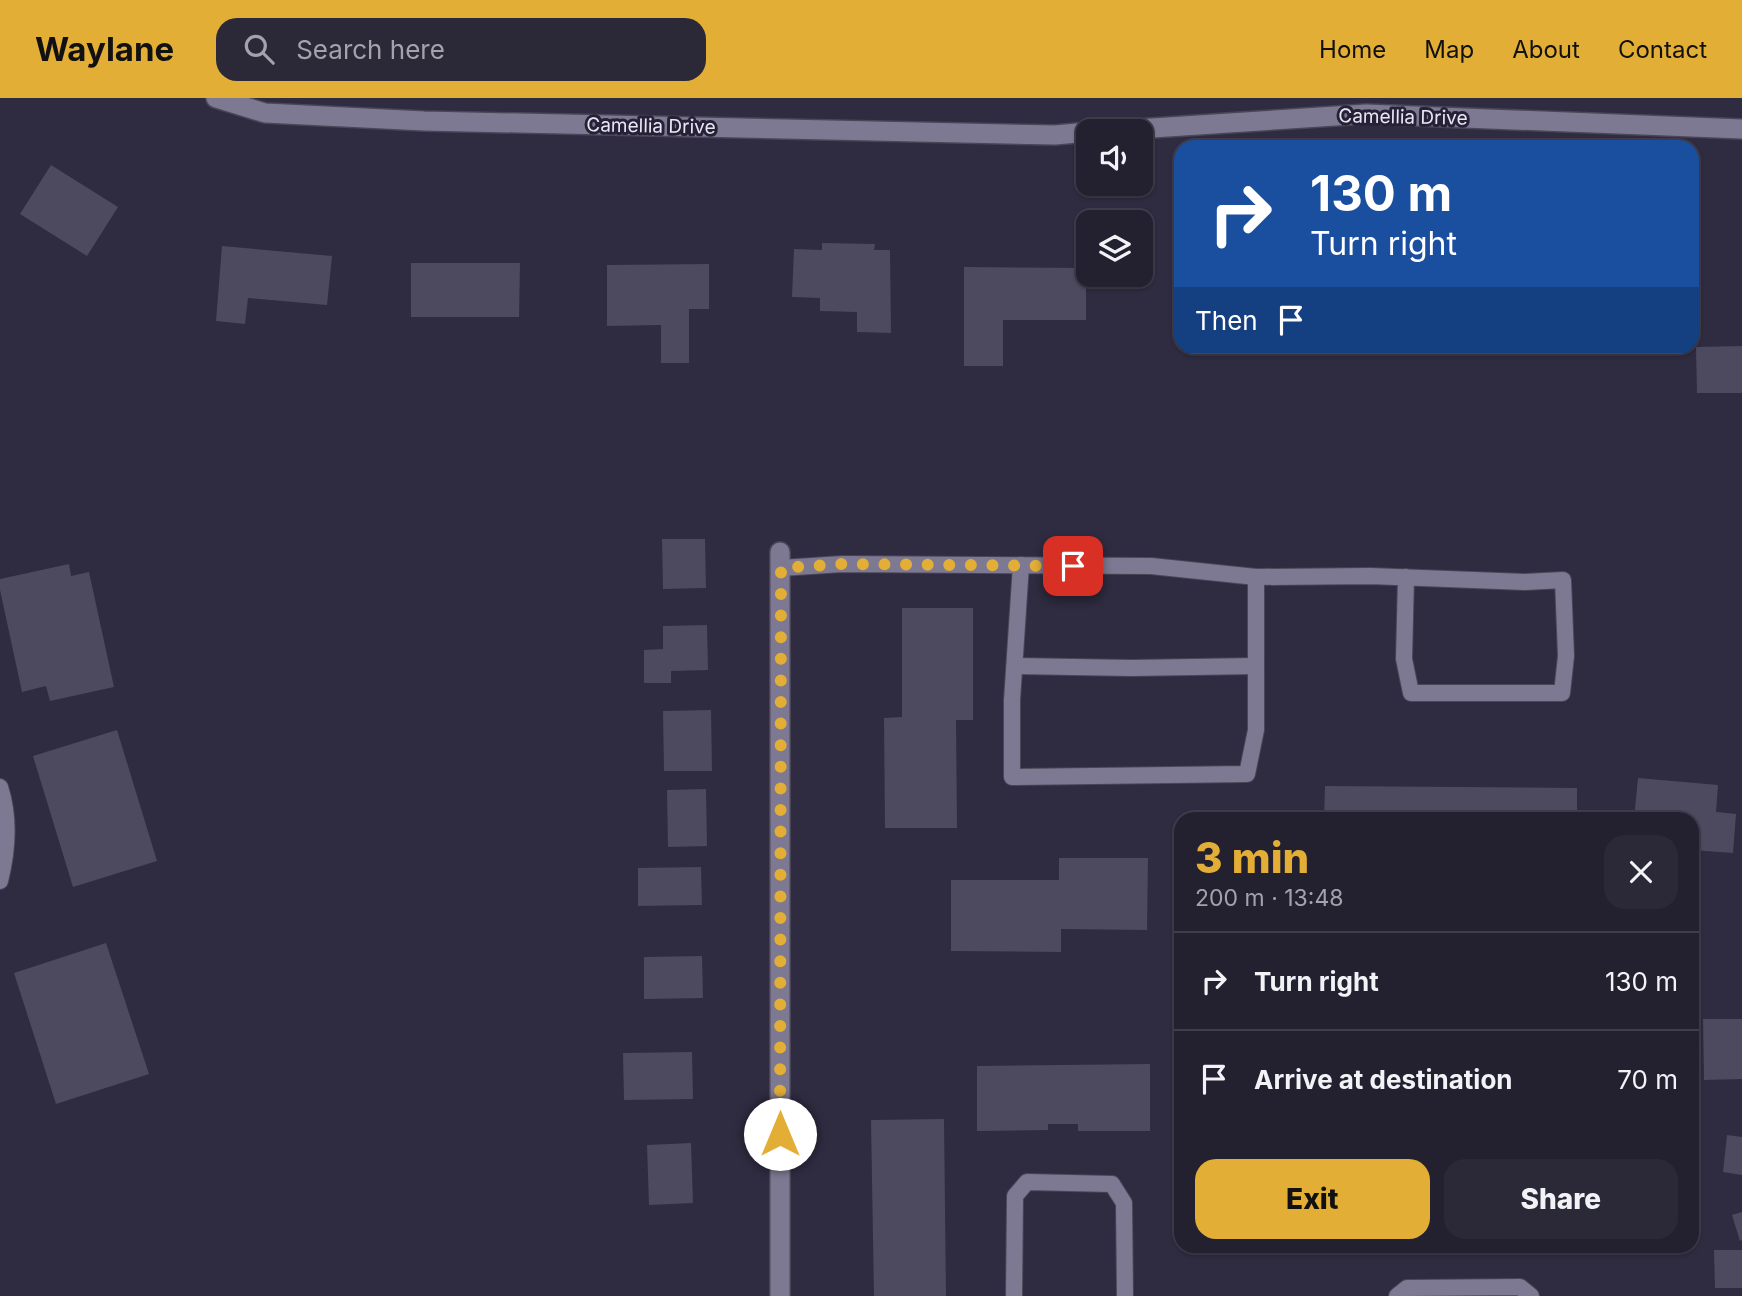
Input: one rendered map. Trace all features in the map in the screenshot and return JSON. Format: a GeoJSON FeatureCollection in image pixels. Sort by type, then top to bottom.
{"type":"FeatureCollection","features":[{"type":"Feature","properties":{"kind":"street","name":"Camellia Drive"},"geometry":{"type":"LineString","coordinates":[[216,98],[265,113],[424,121],[1041,134],[1076,133]]}},
{"type":"Feature","properties":{"kind":"street","name":"Camellia Drive"},"geometry":{"type":"LineString","coordinates":[[1153,126],[1366,106],[1742,129]]}},
{"type":"Feature","properties":{"kind":"street"},"geometry":{"type":"LineString","coordinates":[[780,1296],[781,560]]}},
{"type":"Feature","properties":{"kind":"lane"},"geometry":{"type":"LineString","coordinates":[[781,560],[842,564],[1151,566],[1256,577],[1406,577],[1525,582],[1563,580],[1566,656],[1562,693],[1411,693],[1404,659],[1406,577]]}},
{"type":"Feature","properties":{"kind":"lane"},"geometry":{"type":"LineString","coordinates":[[1021,565],[1012,777],[1247,774],[1256,730],[1256,577]]}},
{"type":"Feature","properties":{"kind":"lane"},"geometry":{"type":"LineString","coordinates":[[1015,666],[1256,666]]}},
{"type":"Feature","properties":{"kind":"lane"},"geometry":{"type":"LineString","coordinates":[[0,787],[7,817],[8,838],[0,881]]}},
{"type":"Feature","properties":{"kind":"lane"},"geometry":{"type":"LineString","coordinates":[[1014,1296],[1015,1196],[1027,1182],[1112,1184],[1124,1203],[1125,1296]]}},
{"type":"Feature","properties":{"kind":"lane"},"geometry":{"type":"LineString","coordinates":[[1397,1296],[1407,1288],[1482,1287],[1520,1287],[1531,1296]]}},
{"type":"Feature","properties":{"kind":"building"},"geometry":{"type":"Polygon","coordinates":[[[51,165],[118,207],[87,256],[20,214],[51,165]]]}},
{"type":"Feature","properties":{"kind":"building"},"geometry":{"type":"Polygon","coordinates":[[[822,243],[875,244],[874,250],[890,250],[891,333],[857,332],[857,312],[820,311],[820,298],[792,297],[794,249],[822,250],[822,243]]]}},
{"type":"Feature","properties":{"kind":"building"},"geometry":{"type":"Polygon","coordinates":[[[222,246],[332,256],[327,305],[248,298],[245,324],[216,321],[222,246]]]}},
{"type":"Feature","properties":{"kind":"building"},"geometry":{"type":"Polygon","coordinates":[[[411,263],[520,263],[519,317],[411,317],[411,263]]]}},
{"type":"Feature","properties":{"kind":"building"},"geometry":{"type":"Polygon","coordinates":[[[709,264],[709,309],[689,309],[689,363],[661,363],[661,325],[607,326],[607,265],[709,264]]]}},
{"type":"Feature","properties":{"kind":"building"},"geometry":{"type":"Polygon","coordinates":[[[964,267],[1076,268],[1076,287],[1086,287],[1086,320],[1003,320],[1003,366],[964,366],[964,267]]]}},
{"type":"Feature","properties":{"kind":"building"},"geometry":{"type":"Polygon","coordinates":[[[1742,346],[1742,393],[1697,393],[1696,354],[1699,354],[1699,347],[1742,346]]]}},
{"type":"Feature","properties":{"kind":"building"},"geometry":{"type":"Polygon","coordinates":[[[662,539],[705,539],[706,588],[663,589],[662,539]]]}},
{"type":"Feature","properties":{"kind":"building"},"geometry":{"type":"Polygon","coordinates":[[[69,564],[71,576],[89,572],[114,687],[50,701],[46,686],[22,692],[0,590],[0,579],[69,564]]]}},
{"type":"Feature","properties":{"kind":"building"},"geometry":{"type":"Polygon","coordinates":[[[902,608],[973,608],[973,720],[956,720],[957,828],[885,828],[884,718],[902,717],[902,608]]]}},
{"type":"Feature","properties":{"kind":"building"},"geometry":{"type":"Polygon","coordinates":[[[707,625],[708,670],[671,671],[671,683],[644,683],[644,650],[663,649],[663,626],[707,625]]]}},
{"type":"Feature","properties":{"kind":"building"},"geometry":{"type":"Polygon","coordinates":[[[711,710],[712,771],[664,771],[663,711],[711,710]]]}},
{"type":"Feature","properties":{"kind":"building"},"geometry":{"type":"Polygon","coordinates":[[[117,730],[157,861],[73,887],[33,756],[117,730]]]}},
{"type":"Feature","properties":{"kind":"building"},"geometry":{"type":"Polygon","coordinates":[[[1638,778],[1718,785],[1716,812],[1736,814],[1733,853],[1699,851],[1699,812],[1635,812],[1638,778]]]}},
{"type":"Feature","properties":{"kind":"building"},"geometry":{"type":"Polygon","coordinates":[[[1325,786],[1577,788],[1577,812],[1324,812],[1325,786]]]}},
{"type":"Feature","properties":{"kind":"building"},"geometry":{"type":"Polygon","coordinates":[[[706,789],[707,846],[668,847],[667,790],[706,789]]]}},
{"type":"Feature","properties":{"kind":"building"},"geometry":{"type":"Polygon","coordinates":[[[1059,858],[1148,858],[1147,930],[1061,929],[1061,952],[951,951],[951,880],[1059,880],[1059,858]]]}},
{"type":"Feature","properties":{"kind":"building"},"geometry":{"type":"Polygon","coordinates":[[[701,867],[702,905],[638,906],[638,868],[701,867]]]}},
{"type":"Feature","properties":{"kind":"building"},"geometry":{"type":"Polygon","coordinates":[[[106,943],[149,1074],[56,1104],[14,973],[106,943]]]}},
{"type":"Feature","properties":{"kind":"building"},"geometry":{"type":"Polygon","coordinates":[[[702,956],[703,998],[644,999],[644,957],[702,956]]]}},
{"type":"Feature","properties":{"kind":"building"},"geometry":{"type":"Polygon","coordinates":[[[1703,1019],[1742,1019],[1742,1079],[1704,1080],[1703,1019]]]}},
{"type":"Feature","properties":{"kind":"building"},"geometry":{"type":"Polygon","coordinates":[[[692,1052],[693,1099],[624,1100],[623,1053],[692,1052]]]}},
{"type":"Feature","properties":{"kind":"building"},"geometry":{"type":"Polygon","coordinates":[[[1150,1064],[1150,1131],[1078,1131],[1078,1124],[1048,1124],[1048,1130],[977,1131],[977,1066],[1150,1064]]]}},
{"type":"Feature","properties":{"kind":"building"},"geometry":{"type":"Polygon","coordinates":[[[944,1119],[946,1296],[874,1296],[871,1120],[944,1119]]]}},
{"type":"Feature","properties":{"kind":"building"},"geometry":{"type":"Polygon","coordinates":[[[1727,1135],[1742,1137],[1742,1175],[1723,1172],[1727,1135]]]}},
{"type":"Feature","properties":{"kind":"building"},"geometry":{"type":"Polygon","coordinates":[[[691,1143],[693,1203],[649,1205],[647,1145],[691,1143]]]}},
{"type":"Feature","properties":{"kind":"building"},"geometry":{"type":"Polygon","coordinates":[[[1742,1212],[1742,1240],[1740,1241],[1732,1215],[1742,1212]]]}},
{"type":"Feature","properties":{"kind":"building"},"geometry":{"type":"Polygon","coordinates":[[[1714,1250],[1742,1250],[1742,1288],[1715,1288],[1714,1250]]]}},
{"type":"Feature","properties":{"kind":"route"},"geometry":{"type":"LineString","coordinates":[[780,1134],[781,568],[842,564],[1073,566]]}}]}
